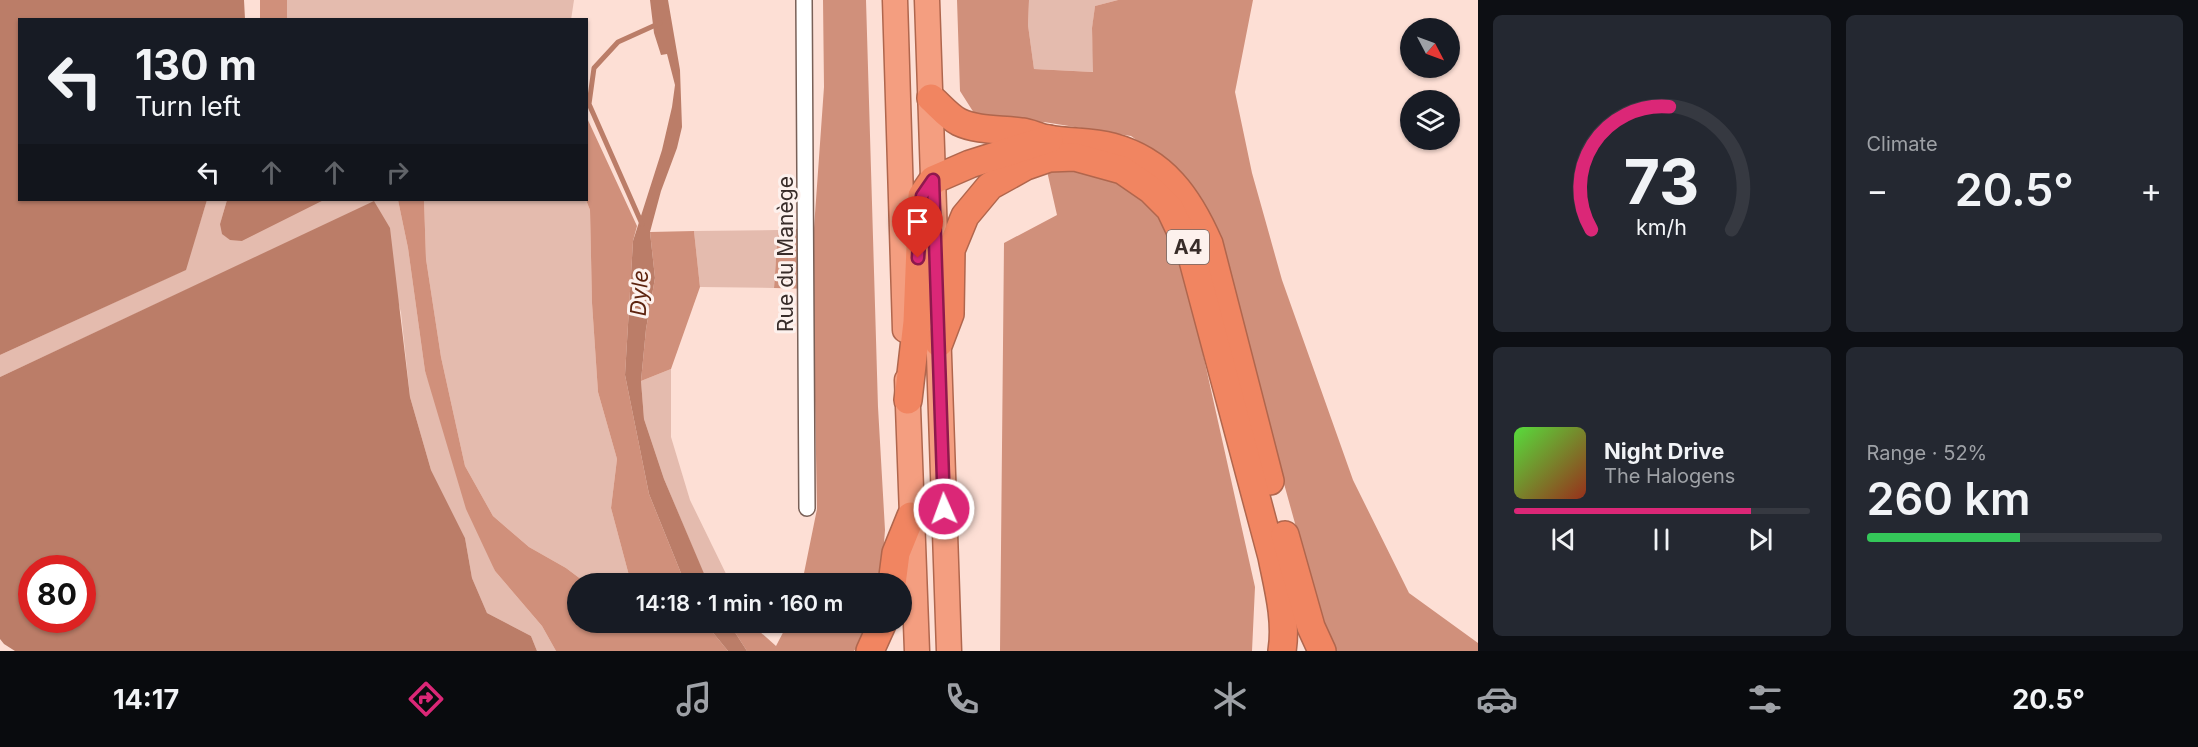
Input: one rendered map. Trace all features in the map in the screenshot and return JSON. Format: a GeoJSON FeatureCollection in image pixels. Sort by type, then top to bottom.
{"type":"FeatureCollection","features":[{"type":"Feature","properties":{"kind":"highway"},"geometry":{"type":"LineString","coordinates":[[895,0],[917,651]]}},
{"type":"Feature","properties":{"kind":"highway"},"geometry":{"type":"LineString","coordinates":[[927,0],[949,651]]}},
{"type":"Feature","properties":{"kind":"highway","name":"A4"},"geometry":{"type":"LineString","coordinates":[[930,98],[958,121],[985,129],[1024,132],[1049,139],[1083,141],[1113,147],[1135,156],[1158,170],[1183,194],[1209,244],[1296,578],[1311,627],[1322,651]]}},
{"type":"Feature","properties":{"kind":"highway","name":"A4"},"geometry":{"type":"LineString","coordinates":[[933,180],[970,164],[1049,139]]}},
{"type":"Feature","properties":{"kind":"highway","name":"A4"},"geometry":{"type":"LineString","coordinates":[[939,343],[950,314],[951,250],[965,216],[990,186],[1026,166],[1049,158],[1075,157],[1122,170],[1151,190],[1170,209],[1191,253],[1272,557],[1281,600],[1284,642],[1282,651]]}},
{"type":"Feature","properties":{"kind":"highway"},"geometry":{"type":"LineString","coordinates":[[908,400],[917,322],[922,196],[933,180]]}},
{"type":"Feature","properties":{"kind":"highway"},"geometry":{"type":"LineString","coordinates":[[893,573],[896,553],[911,516]]}},
{"type":"Feature","properties":{"kind":"highway"},"geometry":{"type":"LineString","coordinates":[[870,651],[878,633]]}},
{"type":"Feature","properties":{"kind":"street","name":"Rue du Manège"},"geometry":{"type":"LineString","coordinates":[[804,0],[807,508]]}},
{"type":"Feature","properties":{"kind":"shaded area"},"geometry":{"type":"Polygon","coordinates":[[[260,0],[287,0],[287,18],[260,18],[260,0]]]}},
{"type":"Feature","properties":{"kind":"shaded area"},"geometry":{"type":"Polygon","coordinates":[[[287,0],[574,0],[571,18],[287,18],[287,0]]]}},
{"type":"Feature","properties":{"kind":"shaded area"},"geometry":{"type":"Polygon","coordinates":[[[823,0],[866,0],[878,407],[885,530],[882,573],[804,573],[817,509],[813,289],[774,288],[778,230],[814,228],[824,87],[823,0]]]}},
{"type":"Feature","properties":{"kind":"shaded area"},"geometry":{"type":"Polygon","coordinates":[[[957,0],[1029,0],[1028,25],[1034,69],[1093,72],[1092,28],[1095,6],[1118,0],[1253,0],[1235,92],[1252,173],[1282,280],[1353,480],[1409,593],[1478,643],[1478,651],[1337,651],[1324,628],[1217,242],[1165,160],[1131,136],[1044,122],[997,120],[974,113],[960,91],[957,0]]]}},
{"type":"Feature","properties":{"kind":"shaded area"},"geometry":{"type":"Polygon","coordinates":[[[1029,0],[1118,0],[1095,6],[1092,29],[1094,72],[1034,69],[1028,25],[1029,0]]]}},
{"type":"Feature","properties":{"kind":"shaded area"},"geometry":{"type":"Polygon","coordinates":[[[588,120],[637,226],[633,241],[625,375],[649,494],[681,573],[628,573],[611,508],[617,459],[598,392],[592,303],[590,210],[586,201],[588,120]]]}},
{"type":"Feature","properties":{"kind":"shaded area"},"geometry":{"type":"Polygon","coordinates":[[[1068,169],[1120,180],[1161,218],[1186,278],[1255,587],[1252,651],[1000,651],[1004,243],[1057,215],[1047,171],[1068,169]]]}},
{"type":"Feature","properties":{"kind":"shaded area"},"geometry":{"type":"Polygon","coordinates":[[[207,201],[227,201],[220,224],[242,241],[322,201],[398,201],[408,248],[425,371],[495,571],[542,626],[556,651],[537,651],[531,636],[487,613],[472,578],[465,538],[431,470],[410,397],[401,313],[374,202],[0,377],[0,355],[185,270],[207,201]]]}},
{"type":"Feature","properties":{"kind":"shaded area"},"geometry":{"type":"Polygon","coordinates":[[[398,201],[424,201],[426,259],[441,357],[465,466],[493,516],[529,547],[573,573],[567,573],[567,633],[713,633],[728,651],[556,651],[542,626],[495,571],[466,509],[425,371],[408,248],[398,201]]]}},
{"type":"Feature","properties":{"kind":"shaded area"},"geometry":{"type":"Polygon","coordinates":[[[424,201],[586,201],[590,210],[592,303],[598,392],[617,459],[611,508],[628,573],[573,573],[529,547],[493,516],[465,466],[441,357],[426,259],[424,201]]]}},
{"type":"Feature","properties":{"kind":"shaded area"},"geometry":{"type":"Polygon","coordinates":[[[778,230],[774,288],[700,287],[694,231],[778,230]]]}},
{"type":"Feature","properties":{"kind":"shaded area"},"geometry":{"type":"Polygon","coordinates":[[[694,231],[700,287],[671,369],[641,381],[646,329],[655,278],[650,232],[694,231]]]}},
{"type":"Feature","properties":{"kind":"shaded area"},"geometry":{"type":"Polygon","coordinates":[[[671,369],[671,437],[690,500],[726,573],[703,573],[664,479],[644,419],[641,381],[671,369]]]}},
{"type":"Feature","properties":{"kind":"shaded area"},"geometry":{"type":"Polygon","coordinates":[[[735,633],[761,633],[776,646],[783,633],[867,633],[854,651],[747,651],[735,633]]]}},
{"type":"Feature","properties":{"kind":"water"},"geometry":{"type":"Polygon","coordinates":[[[0,0],[244,0],[245,18],[18,18],[18,201],[207,201],[186,270],[0,355],[0,0]]]}},
{"type":"Feature","properties":{"kind":"water","name":"Dyle"},"geometry":{"type":"Polygon","coordinates":[[[650,0],[668,0],[680,70],[682,127],[650,232],[655,278],[646,329],[641,381],[644,419],[664,479],[704,573],[681,573],[649,494],[625,375],[633,241],[662,150],[675,85],[667,54],[661,55],[654,33],[650,0]]]}},
{"type":"Feature","properties":{"kind":"water"},"geometry":{"type":"Polygon","coordinates":[[[227,201],[322,201],[242,241],[230,240],[222,234],[220,224],[227,201]]]}},
{"type":"Feature","properties":{"kind":"water"},"geometry":{"type":"Polygon","coordinates":[[[374,201],[390,228],[410,397],[431,470],[465,538],[472,578],[487,613],[531,636],[537,651],[15,651],[0,639],[0,377],[374,201]]]}},
{"type":"Feature","properties":{"kind":"water"},"geometry":{"type":"Polygon","coordinates":[[[713,633],[735,633],[747,651],[728,651],[713,633]]]}},
{"type":"Feature","properties":{"kind":"waterway"},"geometry":{"type":"LineString","coordinates":[[642,224],[589,104],[594,68],[618,42],[660,23]]}},
{"type":"Feature","properties":{"kind":"route"},"geometry":{"type":"LineString","coordinates":[[918,258],[922,196],[933,180],[944,509]]}}]}
